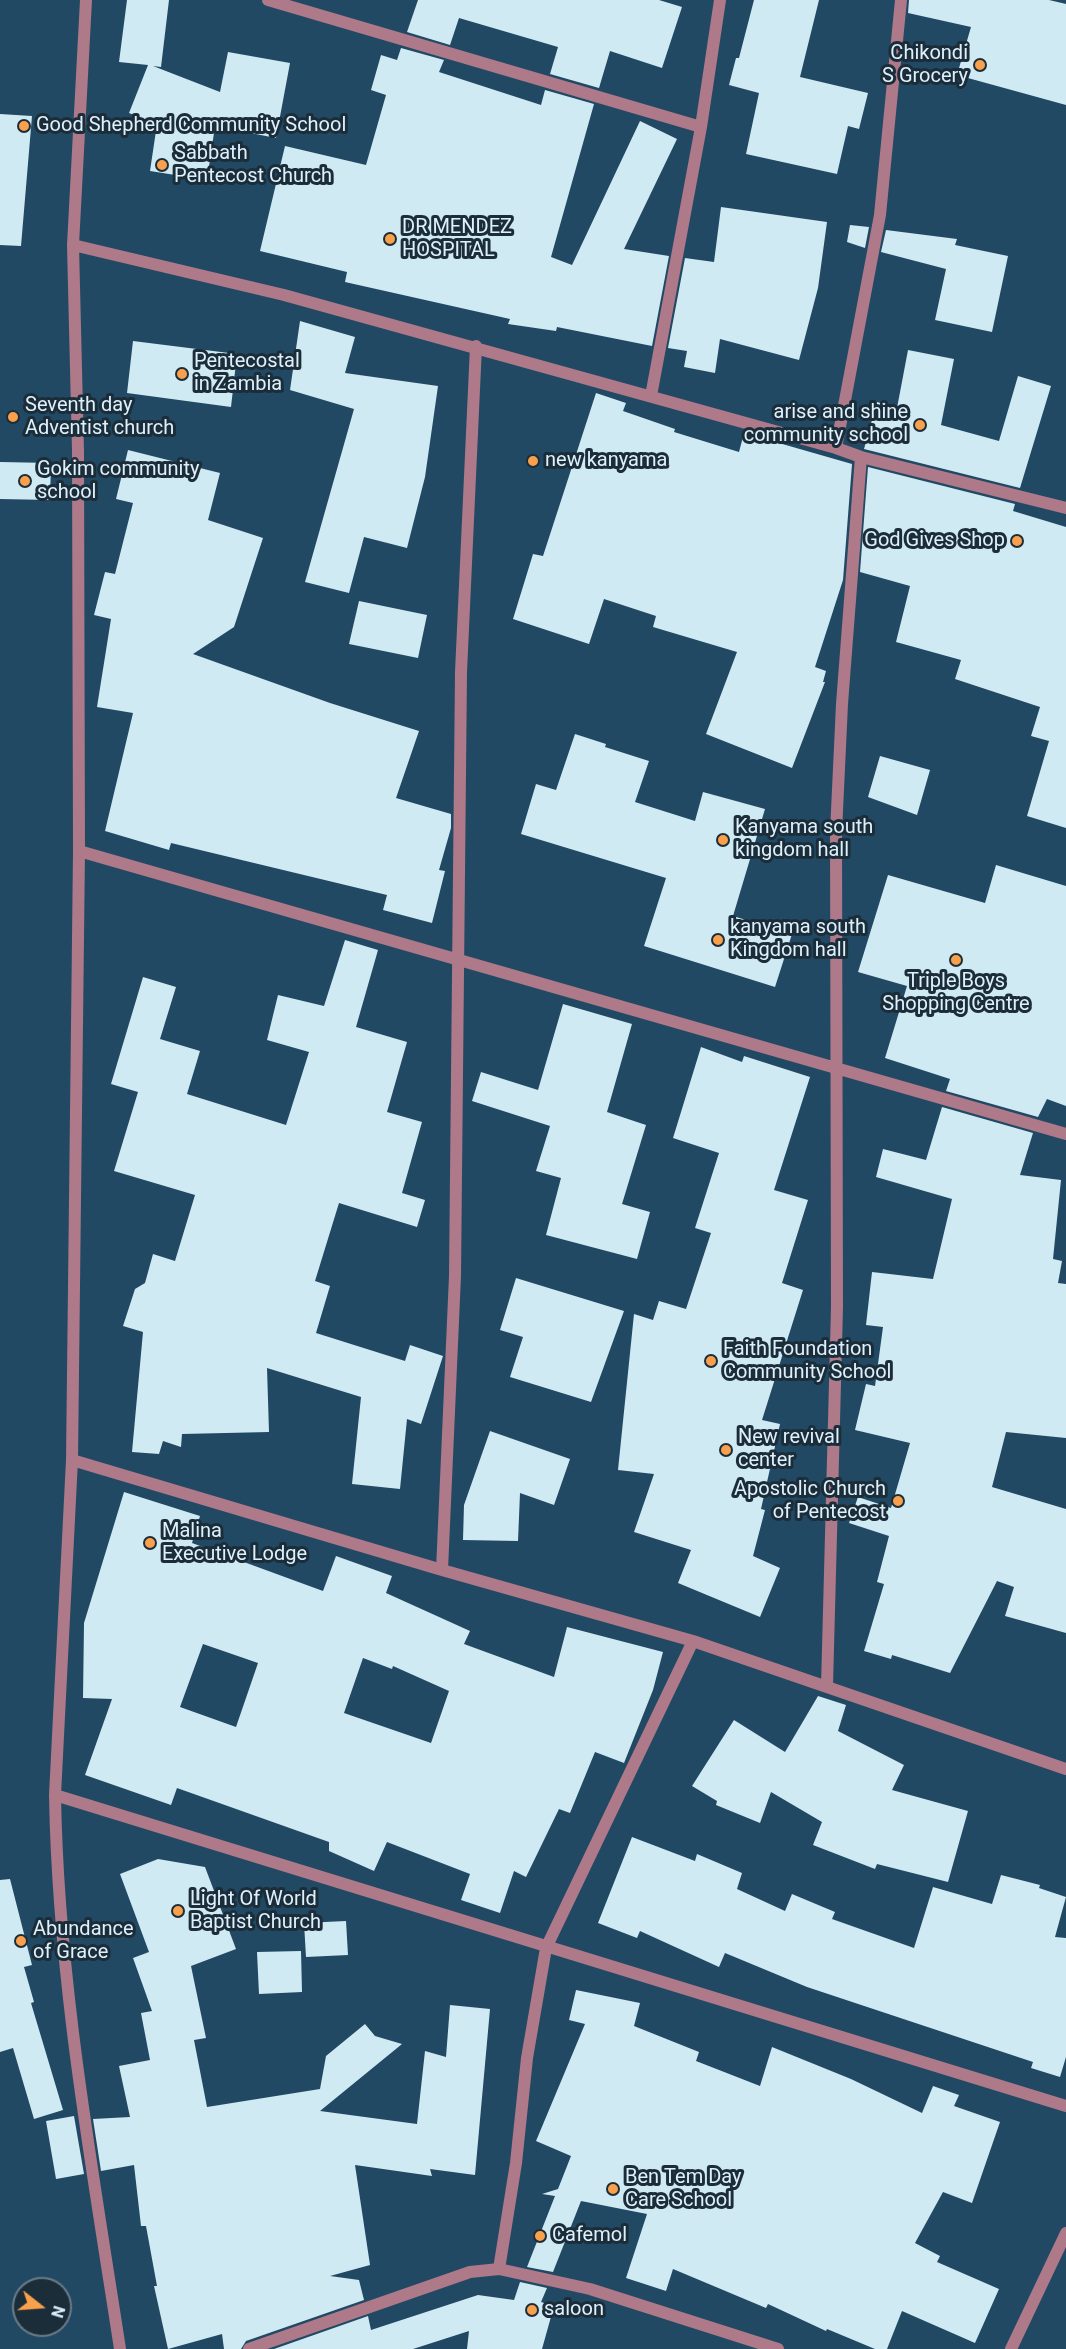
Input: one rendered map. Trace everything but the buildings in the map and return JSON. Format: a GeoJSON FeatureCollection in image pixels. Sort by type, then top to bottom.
{"type":"FeatureCollection","features":[{"type":"Feature","properties":{"kind":"street"},"geometry":{"type":"LineString","coordinates":[[86,0],[73,245],[78,451],[80,851],[72,1460],[55,1795],[56,1850],[62,1918],[83,2104],[120,2349]]}},
{"type":"Feature","properties":{"kind":"street"},"geometry":{"type":"LineString","coordinates":[[268,0],[700,127]]}},
{"type":"Feature","properties":{"kind":"street"},"geometry":{"type":"LineString","coordinates":[[651,396],[700,127],[720,0]]}},
{"type":"Feature","properties":{"kind":"street"},"geometry":{"type":"LineString","coordinates":[[836,448],[880,215],[901,0]]}},
{"type":"Feature","properties":{"kind":"street"},"geometry":{"type":"LineString","coordinates":[[73,245],[284,295],[476,346],[861,457],[1066,508]]}},
{"type":"Feature","properties":{"kind":"street"},"geometry":{"type":"LineString","coordinates":[[442,1570],[455,1276],[460,959],[461,672],[476,346]]}},
{"type":"Feature","properties":{"kind":"street"},"geometry":{"type":"LineString","coordinates":[[827,1686],[837,1307],[836,832],[842,704],[861,457]]}},
{"type":"Feature","properties":{"kind":"street"},"geometry":{"type":"LineString","coordinates":[[80,851],[1066,1134]]}},
{"type":"Feature","properties":{"kind":"street"},"geometry":{"type":"LineString","coordinates":[[72,1460],[442,1570],[693,1641],[1066,1768]]}},
{"type":"Feature","properties":{"kind":"street"},"geometry":{"type":"LineString","coordinates":[[499,2269],[516,2163],[527,2058],[546,1948],[693,1641]]}},
{"type":"Feature","properties":{"kind":"street"},"geometry":{"type":"LineString","coordinates":[[55,1795],[233,1848],[546,1948],[786,2019],[1066,2106]]}},
{"type":"Feature","properties":{"kind":"street"},"geometry":{"type":"LineString","coordinates":[[1011,2349],[1066,2233]]}},
{"type":"Feature","properties":{"kind":"street"},"geometry":{"type":"LineString","coordinates":[[249,2349],[271,2345],[470,2271],[499,2269],[590,2289],[778,2349]]}},
{"type":"Feature","properties":{"kind":"place","name":"Chikondi S Grocery"},"geometry":{"type":"Point","coordinates":[980,65]}},
{"type":"Feature","properties":{"kind":"place","name":"Good Shepherd Community School"},"geometry":{"type":"Point","coordinates":[24,126]}},
{"type":"Feature","properties":{"kind":"place","name":"Sabbath Pentecost Church"},"geometry":{"type":"Point","coordinates":[162,165]}},
{"type":"Feature","properties":{"kind":"place","name":"DR MENDEZ HOSPITAL"},"geometry":{"type":"Point","coordinates":[390,239]}},
{"type":"Feature","properties":{"kind":"place","name":"Pentecostal in Zambia"},"geometry":{"type":"Point","coordinates":[182,374]}},
{"type":"Feature","properties":{"kind":"place","name":"Seventh day Adventist church"},"geometry":{"type":"Point","coordinates":[13,417]}},
{"type":"Feature","properties":{"kind":"place","name":"arise and shine community school"},"geometry":{"type":"Point","coordinates":[920,425]}},
{"type":"Feature","properties":{"kind":"place","name":"new kanyama"},"geometry":{"type":"Point","coordinates":[533,461]}},
{"type":"Feature","properties":{"kind":"place","name":"Gokim community school"},"geometry":{"type":"Point","coordinates":[25,481]}},
{"type":"Feature","properties":{"kind":"place","name":"God Gives Shop"},"geometry":{"type":"Point","coordinates":[1017,541]}},
{"type":"Feature","properties":{"kind":"place","name":"Kanyama south kingdom hall"},"geometry":{"type":"Point","coordinates":[723,840]}},
{"type":"Feature","properties":{"kind":"place","name":"kanyama south Kingdom hall"},"geometry":{"type":"Point","coordinates":[718,940]}},
{"type":"Feature","properties":{"kind":"place","name":"Triple Boys Shopping Centre"},"geometry":{"type":"Point","coordinates":[956,960]}},
{"type":"Feature","properties":{"kind":"place","name":"Faith Foundation Community School"},"geometry":{"type":"Point","coordinates":[711,1361]}},
{"type":"Feature","properties":{"kind":"place","name":"New revival center"},"geometry":{"type":"Point","coordinates":[726,1450]}},
{"type":"Feature","properties":{"kind":"place","name":"Apostolic Church of Pentecost"},"geometry":{"type":"Point","coordinates":[898,1501]}},
{"type":"Feature","properties":{"kind":"place","name":"Malina Executive Lodge"},"geometry":{"type":"Point","coordinates":[150,1543]}},
{"type":"Feature","properties":{"kind":"place","name":"Light Of World Baptist Church"},"geometry":{"type":"Point","coordinates":[178,1911]}},
{"type":"Feature","properties":{"kind":"place","name":"Abundance of Grace"},"geometry":{"type":"Point","coordinates":[21,1941]}},
{"type":"Feature","properties":{"kind":"place","name":"Ben Tem Day Care School"},"geometry":{"type":"Point","coordinates":[613,2189]}},
{"type":"Feature","properties":{"kind":"place","name":"Cafemol"},"geometry":{"type":"Point","coordinates":[540,2236]}},
{"type":"Feature","properties":{"kind":"place","name":"saloon"},"geometry":{"type":"Point","coordinates":[532,2310]}}]}
